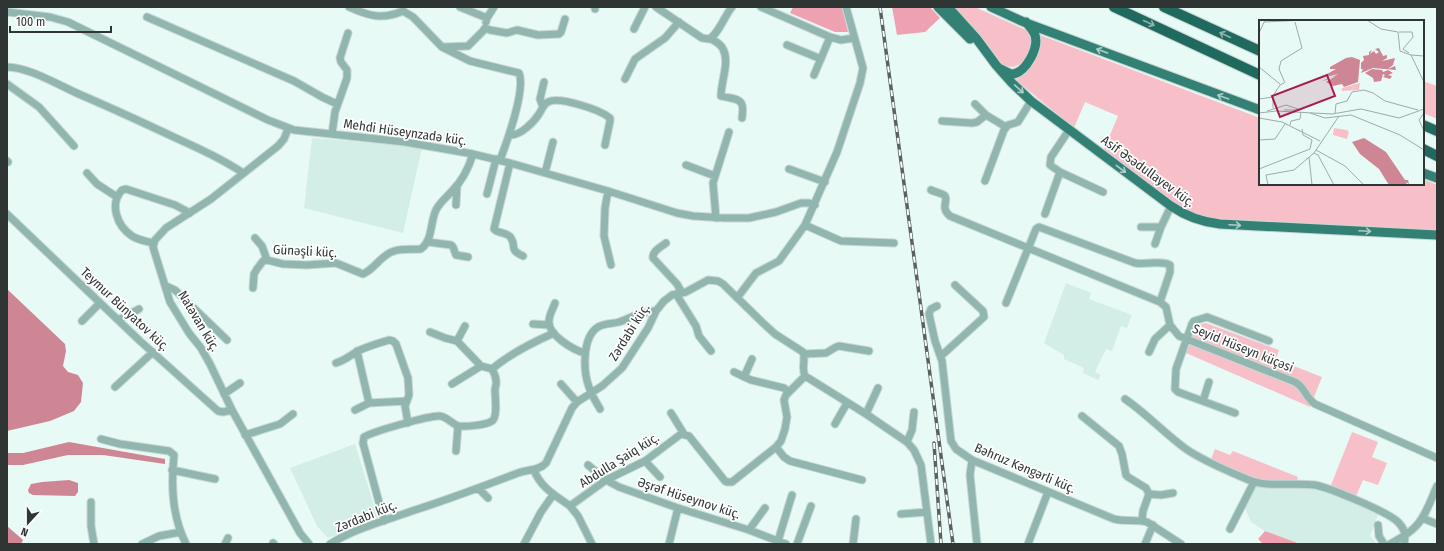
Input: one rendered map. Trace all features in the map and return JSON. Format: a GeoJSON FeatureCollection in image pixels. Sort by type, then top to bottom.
{"type":"FeatureCollection","features":[{"type":"Feature","properties":{"kind":"highway"},"geometry":{"type":"LineString","coordinates":[[1114,7],[1259,75]]}},
{"type":"Feature","properties":{"kind":"highway"},"geometry":{"type":"LineString","coordinates":[[1164,7],[1259,51]]}},
{"type":"Feature","properties":{"kind":"highway"},"geometry":{"type":"LineString","coordinates":[[1424,126],[1437,132]]}},
{"type":"Feature","properties":{"kind":"highway"},"geometry":{"type":"LineString","coordinates":[[1424,150],[1437,156]]}},
{"type":"Feature","properties":{"kind":"main road"},"geometry":{"type":"LineString","coordinates":[[938,7],[996,65],[1013,74],[1022,69],[1029,61],[1034,51],[1036,40],[1033,31],[1026,23],[1003,7]]}},
{"type":"Feature","properties":{"kind":"main road","name":"Asif Əsədullayev küç."},"geometry":{"type":"LineString","coordinates":[[948,7],[976,38],[996,65],[1031,101],[1183,214],[1199,221],[1220,224],[1437,235]]}},
{"type":"Feature","properties":{"kind":"main road"},"geometry":{"type":"LineString","coordinates":[[991,7],[1026,23],[1259,110]]}},
{"type":"Feature","properties":{"kind":"main road"},"geometry":{"type":"LineString","coordinates":[[1424,173],[1437,178]]}},
{"type":"Feature","properties":{"kind":"street"},"geometry":{"type":"LineString","coordinates":[[349,7],[365,14],[381,17],[389,16],[403,9],[413,17],[442,47],[470,61],[519,73],[522,82],[510,135],[498,160],[487,194]]}},
{"type":"Feature","properties":{"kind":"street"},"geometry":{"type":"LineString","coordinates":[[460,7],[487,18]]}},
{"type":"Feature","properties":{"kind":"street"},"geometry":{"type":"LineString","coordinates":[[442,47],[468,46],[483,31],[487,18],[494,7]]}},
{"type":"Feature","properties":{"kind":"street"},"geometry":{"type":"LineString","coordinates":[[634,28],[645,7]]}},
{"type":"Feature","properties":{"kind":"street"},"geometry":{"type":"LineString","coordinates":[[656,7],[702,38],[711,38],[723,48],[725,62],[722,96],[743,103],[744,107],[742,118]]}},
{"type":"Feature","properties":{"kind":"street"},"geometry":{"type":"LineString","coordinates":[[711,38],[732,7]]}},
{"type":"Feature","properties":{"kind":"street"},"geometry":{"type":"LineString","coordinates":[[761,7],[830,38],[841,40],[854,38]]}},
{"type":"Feature","properties":{"kind":"street"},"geometry":{"type":"LineString","coordinates":[[846,7],[854,38],[863,62],[862,74],[843,133],[815,204],[805,225],[779,261],[756,273],[737,298],[775,334],[800,349],[804,354],[803,368],[805,376],[866,414],[907,442],[914,450],[921,465],[931,544]]}},
{"type":"Feature","properties":{"kind":"street","name":"Mehdi Hüseynzadə küç."},"geometry":{"type":"LineString","coordinates":[[7,12],[24,10],[68,22],[288,129],[301,132],[405,142],[473,154],[510,162],[677,213],[702,218],[757,217],[801,203],[815,204]]}},
{"type":"Feature","properties":{"kind":"street","name":"Mehdi Hüseynzadə küç."},"geometry":{"type":"LineString","coordinates":[[147,17],[294,81],[322,97],[338,104]]}},
{"type":"Feature","properties":{"kind":"street"},"geometry":{"type":"LineString","coordinates":[[484,28],[507,33],[517,30],[538,35],[559,34],[565,19]]}},
{"type":"Feature","properties":{"kind":"street"},"geometry":{"type":"LineString","coordinates":[[625,79],[635,59],[665,38],[679,22]]}},
{"type":"Feature","properties":{"kind":"street"},"geometry":{"type":"LineString","coordinates":[[332,134],[338,104],[347,78],[347,70],[340,58],[348,33]]}},
{"type":"Feature","properties":{"kind":"street"},"geometry":{"type":"LineString","coordinates":[[814,75],[830,38]]}},
{"type":"Feature","properties":{"kind":"street"},"geometry":{"type":"LineString","coordinates":[[787,45],[821,59]]}},
{"type":"Feature","properties":{"kind":"street"},"geometry":{"type":"LineString","coordinates":[[7,68],[16,68],[34,74],[136,119],[192,145],[243,173]]}},
{"type":"Feature","properties":{"kind":"street"},"geometry":{"type":"LineString","coordinates":[[543,107],[540,99],[544,82]]}},
{"type":"Feature","properties":{"kind":"street"},"geometry":{"type":"LineString","coordinates":[[7,84],[39,107],[74,146]]}},
{"type":"Feature","properties":{"kind":"street"},"geometry":{"type":"LineString","coordinates":[[510,135],[518,134],[530,124],[546,103],[553,100],[571,102],[610,118],[605,145]]}},
{"type":"Feature","properties":{"kind":"street"},"geometry":{"type":"LineString","coordinates":[[985,181],[1006,127],[1018,122],[1031,101]]}},
{"type":"Feature","properties":{"kind":"street"},"geometry":{"type":"LineString","coordinates":[[975,104],[986,114],[1006,127]]}},
{"type":"Feature","properties":{"kind":"street"},"geometry":{"type":"LineString","coordinates":[[942,121],[972,123],[977,122],[986,114]]}},
{"type":"Feature","properties":{"kind":"street"},"geometry":{"type":"LineString","coordinates":[[190,213],[175,205],[126,189],[120,191],[115,209],[120,224],[134,237],[153,243],[164,231],[211,200],[282,142],[288,129]]}},
{"type":"Feature","properties":{"kind":"street"},"geometry":{"type":"LineString","coordinates":[[1069,130],[1049,162],[1050,165],[1060,172],[1103,192]]}},
{"type":"Feature","properties":{"kind":"street"},"geometry":{"type":"LineString","coordinates":[[716,218],[713,188],[715,176],[729,132]]}},
{"type":"Feature","properties":{"kind":"street"},"geometry":{"type":"LineString","coordinates":[[545,173],[553,142]]}},
{"type":"Feature","properties":{"kind":"street"},"geometry":{"type":"LineString","coordinates":[[468,257],[456,255],[451,245],[428,242],[439,205],[457,186],[468,168],[473,154]]}},
{"type":"Feature","properties":{"kind":"street"},"geometry":{"type":"LineString","coordinates":[[510,162],[494,229],[512,238],[513,249],[523,256]]}},
{"type":"Feature","properties":{"kind":"street"},"geometry":{"type":"LineString","coordinates":[[686,165],[715,176]]}},
{"type":"Feature","properties":{"kind":"street"},"geometry":{"type":"LineString","coordinates":[[789,169],[824,182]]}},
{"type":"Feature","properties":{"kind":"street"},"geometry":{"type":"LineString","coordinates":[[1045,214],[1060,172]]}},
{"type":"Feature","properties":{"kind":"street"},"geometry":{"type":"LineString","coordinates":[[87,173],[97,184],[118,197]]}},
{"type":"Feature","properties":{"kind":"street"},"geometry":{"type":"LineString","coordinates":[[456,205],[457,186]]}},
{"type":"Feature","properties":{"kind":"street"},"geometry":{"type":"LineString","coordinates":[[931,190],[944,195],[946,200],[944,207],[946,213],[950,216],[1028,248],[1160,302],[1171,269],[1168,264],[1145,265],[1135,263],[1039,226],[1036,229],[1028,248],[1006,303]]}},
{"type":"Feature","properties":{"kind":"street"},"geometry":{"type":"LineString","coordinates":[[608,191],[605,208],[604,236],[611,265]]}},
{"type":"Feature","properties":{"kind":"street"},"geometry":{"type":"LineString","coordinates":[[1156,244],[1161,227],[1171,206]]}},
{"type":"Feature","properties":{"kind":"street","name":"Teymur Bünyatov küç."},"geometry":{"type":"LineString","coordinates":[[7,214],[118,320],[218,410],[223,412],[232,410]]}},
{"type":"Feature","properties":{"kind":"street"},"geometry":{"type":"LineString","coordinates":[[805,225],[841,241],[894,243]]}},
{"type":"Feature","properties":{"kind":"street"},"geometry":{"type":"LineString","coordinates":[[1141,227],[1161,227]]}},
{"type":"Feature","properties":{"kind":"street"},"geometry":{"type":"LineString","coordinates":[[255,238],[262,246],[267,260]]}},
{"type":"Feature","properties":{"kind":"street","name":"Günəşli küç."},"geometry":{"type":"LineString","coordinates":[[253,288],[254,274],[263,261],[267,260],[283,264],[307,265],[336,263],[363,274],[368,272],[392,251],[421,249],[428,242]]}},
{"type":"Feature","properties":{"kind":"street","name":"Natəvan küç."},"geometry":{"type":"LineString","coordinates":[[153,243],[153,252],[166,286],[170,302],[189,334],[201,348],[245,435],[300,533],[309,544]]}},
{"type":"Feature","properties":{"kind":"street"},"geometry":{"type":"LineString","coordinates":[[666,243],[654,252],[652,255],[653,258],[677,284],[679,293],[696,326],[699,336],[711,351]]}},
{"type":"Feature","properties":{"kind":"street","name":"Zərdabi küç."},"geometry":{"type":"LineString","coordinates":[[330,544],[354,532],[479,489],[523,471],[540,469],[546,463],[568,416],[577,402],[614,376],[622,368],[648,328],[656,311],[664,301],[669,297],[708,280],[713,280],[723,284],[737,298]]}},
{"type":"Feature","properties":{"kind":"street"},"geometry":{"type":"LineString","coordinates":[[941,356],[983,319],[984,316],[983,311],[955,285]]}},
{"type":"Feature","properties":{"kind":"street"},"geometry":{"type":"LineString","coordinates":[[166,286],[175,290],[227,340]]}},
{"type":"Feature","properties":{"kind":"street","name":"Seyid Hüseyn küçəsi"},"geometry":{"type":"LineString","coordinates":[[1160,302],[1166,307],[1170,324],[1179,336],[1295,382],[1302,387],[1306,396],[1315,404],[1437,458]]}},
{"type":"Feature","properties":{"kind":"street"},"geometry":{"type":"LineString","coordinates":[[82,321],[100,303]]}},
{"type":"Feature","properties":{"kind":"street"},"geometry":{"type":"LineString","coordinates":[[555,304],[550,315],[549,325],[554,333],[569,346],[585,353]]}},
{"type":"Feature","properties":{"kind":"street","name":"Bəhruz Kəngərli küç."},"geometry":{"type":"LineString","coordinates":[[937,306],[931,309],[929,314],[935,342],[941,356],[951,441],[956,449],[972,460],[1114,519],[1125,522],[1142,521],[1153,525],[1181,544]]}},
{"type":"Feature","properties":{"kind":"street"},"geometry":{"type":"LineString","coordinates":[[118,320],[139,309]]}},
{"type":"Feature","properties":{"kind":"street"},"geometry":{"type":"LineString","coordinates":[[600,408],[591,392],[588,382],[585,353],[587,343],[597,327],[600,325],[617,323],[647,311],[656,311]]}},
{"type":"Feature","properties":{"kind":"street"},"geometry":{"type":"LineString","coordinates":[[1234,414],[1178,392],[1175,389],[1176,370],[1192,324],[1194,321],[1207,317],[1269,341]]}},
{"type":"Feature","properties":{"kind":"street"},"geometry":{"type":"LineString","coordinates":[[533,324],[549,325]]}},
{"type":"Feature","properties":{"kind":"street"},"geometry":{"type":"LineString","coordinates":[[1149,352],[1155,339],[1170,324]]}},
{"type":"Feature","properties":{"kind":"street"},"geometry":{"type":"LineString","coordinates":[[457,341],[465,326]]}},
{"type":"Feature","properties":{"kind":"street"},"geometry":{"type":"LineString","coordinates":[[384,521],[373,485],[363,440],[367,436],[408,423],[440,416],[458,426],[472,427],[489,423],[494,418],[496,397],[495,391],[497,382],[492,369],[481,366],[457,341],[430,332]]}},
{"type":"Feature","properties":{"kind":"street"},"geometry":{"type":"LineString","coordinates":[[492,369],[504,359],[523,347],[554,333]]}},
{"type":"Feature","properties":{"kind":"street"},"geometry":{"type":"LineString","coordinates":[[336,363],[345,360],[357,352],[389,340],[393,341],[396,344],[408,378],[409,396],[405,406],[408,423]]}},
{"type":"Feature","properties":{"kind":"street"},"geometry":{"type":"LineString","coordinates":[[804,354],[826,353],[836,346],[869,351]]}},
{"type":"Feature","properties":{"kind":"street"},"geometry":{"type":"LineString","coordinates":[[115,387],[153,352]]}},
{"type":"Feature","properties":{"kind":"street"},"geometry":{"type":"LineString","coordinates":[[357,352],[361,362],[369,404]]}},
{"type":"Feature","properties":{"kind":"street"},"geometry":{"type":"LineString","coordinates":[[744,377],[752,359]]}},
{"type":"Feature","properties":{"kind":"street"},"geometry":{"type":"LineString","coordinates":[[452,384],[481,366]]}},
{"type":"Feature","properties":{"kind":"street"},"geometry":{"type":"LineString","coordinates":[[734,372],[751,380],[778,386],[789,392]]}},
{"type":"Feature","properties":{"kind":"street"},"geometry":{"type":"LineString","coordinates":[[671,413],[684,434],[689,436],[727,482],[732,482],[776,447],[781,441],[787,417],[784,400],[789,392],[795,388],[805,376]]}},
{"type":"Feature","properties":{"kind":"street"},"geometry":{"type":"LineString","coordinates":[[1203,401],[1209,382]]}},
{"type":"Feature","properties":{"kind":"street"},"geometry":{"type":"LineString","coordinates":[[224,394],[240,383]]}},
{"type":"Feature","properties":{"kind":"street"},"geometry":{"type":"LineString","coordinates":[[561,384],[577,402]]}},
{"type":"Feature","properties":{"kind":"street"},"geometry":{"type":"LineString","coordinates":[[866,414],[878,388]]}},
{"type":"Feature","properties":{"kind":"street"},"geometry":{"type":"LineString","coordinates":[[1125,399],[1186,448],[1201,458],[1254,482],[1308,484],[1321,486],[1386,513],[1399,522],[1406,535],[1404,544]]}},
{"type":"Feature","properties":{"kind":"street"},"geometry":{"type":"LineString","coordinates":[[355,410],[369,404],[407,401]]}},
{"type":"Feature","properties":{"kind":"street"},"geometry":{"type":"LineString","coordinates":[[835,424],[847,403]]}},
{"type":"Feature","properties":{"kind":"street"},"geometry":{"type":"LineString","coordinates":[[907,442],[912,430],[914,412]]}},
{"type":"Feature","properties":{"kind":"street"},"geometry":{"type":"LineString","coordinates":[[245,435],[280,424],[293,414]]}},
{"type":"Feature","properties":{"kind":"street"},"geometry":{"type":"LineString","coordinates":[[1082,416],[1119,446],[1126,475],[1146,488],[1149,494],[1143,511],[1142,521]]}},
{"type":"Feature","properties":{"kind":"street"},"geometry":{"type":"LineString","coordinates":[[456,451],[458,426]]}},
{"type":"Feature","properties":{"kind":"street","name":"Abdulla Şaiq küç."},"geometry":{"type":"LineString","coordinates":[[570,506],[606,480],[645,461],[679,435],[684,434]]}},
{"type":"Feature","properties":{"kind":"street"},"geometry":{"type":"LineString","coordinates":[[101,439],[120,444],[169,451],[174,455],[172,470],[175,512],[186,544]]}},
{"type":"Feature","properties":{"kind":"street"},"geometry":{"type":"LineString","coordinates":[[776,447],[784,457],[790,461],[862,480]]}},
{"type":"Feature","properties":{"kind":"street"},"geometry":{"type":"LineString","coordinates":[[972,460],[970,475],[977,544]]}},
{"type":"Feature","properties":{"kind":"street"},"geometry":{"type":"LineString","coordinates":[[645,461],[660,477]]}},
{"type":"Feature","properties":{"kind":"street","name":"Əşrəf Hüseynov küç."},"geometry":{"type":"LineString","coordinates":[[588,465],[606,480],[619,487],[678,508],[750,530],[786,544]]}},
{"type":"Feature","properties":{"kind":"street"},"geometry":{"type":"LineString","coordinates":[[172,470],[215,479]]}},
{"type":"Feature","properties":{"kind":"street"},"geometry":{"type":"LineString","coordinates":[[534,470],[539,481],[553,495],[570,506],[578,516],[592,544]]}},
{"type":"Feature","properties":{"kind":"street"},"geometry":{"type":"LineString","coordinates":[[1230,529],[1254,482]]}},
{"type":"Feature","properties":{"kind":"street"},"geometry":{"type":"LineString","coordinates":[[1390,544],[1406,535],[1416,526],[1422,518],[1437,486]]}},
{"type":"Feature","properties":{"kind":"street"},"geometry":{"type":"LineString","coordinates":[[479,489],[488,498]]}},
{"type":"Feature","properties":{"kind":"street"},"geometry":{"type":"LineString","coordinates":[[1028,544],[1048,492]]}},
{"type":"Feature","properties":{"kind":"street"},"geometry":{"type":"LineString","coordinates":[[1149,494],[1161,495],[1173,493]]}},
{"type":"Feature","properties":{"kind":"street"},"geometry":{"type":"LineString","coordinates":[[524,544],[541,512],[553,495]]}},
{"type":"Feature","properties":{"kind":"street"},"geometry":{"type":"LineString","coordinates":[[778,541],[792,495]]}},
{"type":"Feature","properties":{"kind":"street"},"geometry":{"type":"LineString","coordinates":[[91,502],[91,526],[94,544]]}},
{"type":"Feature","properties":{"kind":"street"},"geometry":{"type":"LineString","coordinates":[[797,544],[811,506]]}},
{"type":"Feature","properties":{"kind":"street"},"geometry":{"type":"LineString","coordinates":[[669,544],[678,508]]}},
{"type":"Feature","properties":{"kind":"street"},"geometry":{"type":"LineString","coordinates":[[750,530],[765,508]]}},
{"type":"Feature","properties":{"kind":"street"},"geometry":{"type":"LineString","coordinates":[[901,514],[927,512]]}},
{"type":"Feature","properties":{"kind":"street"},"geometry":{"type":"LineString","coordinates":[[1422,518],[1437,524]]}},
{"type":"Feature","properties":{"kind":"street"},"geometry":{"type":"LineString","coordinates":[[853,544],[856,519]]}},
{"type":"Feature","properties":{"kind":"street"},"geometry":{"type":"LineString","coordinates":[[1146,544],[1153,525]]}},
{"type":"Feature","properties":{"kind":"street"},"geometry":{"type":"LineString","coordinates":[[1378,525],[1379,536],[1384,544]]}},
{"type":"Feature","properties":{"kind":"street"},"geometry":{"type":"LineString","coordinates":[[142,544],[159,536],[181,532]]}},
{"type":"Feature","properties":{"kind":"shaded area"},"geometry":{"type":"Polygon","coordinates":[[[793,7],[842,7],[848,32],[835,32],[790,13],[793,7]]]}},
{"type":"Feature","properties":{"kind":"shaded area"},"geometry":{"type":"Polygon","coordinates":[[[892,7],[930,7],[940,18],[925,32],[897,35],[892,7]]]}},
{"type":"Feature","properties":{"kind":"shaded area"},"geometry":{"type":"Polygon","coordinates":[[[953,7],[975,7],[1026,30],[1030,35],[1032,42],[1027,56],[1016,66],[1009,67],[1002,64],[983,39],[953,7]]]}},
{"type":"Feature","properties":{"kind":"shaded area"},"geometry":{"type":"Polygon","coordinates":[[[1040,35],[1259,118],[1259,185],[1424,185],[1424,179],[1437,185],[1437,231],[1357,226],[1220,221],[1202,217],[1173,202],[1104,149],[1118,116],[1085,102],[1074,128],[1016,80],[1032,66],[1038,50],[1040,35]]]}},
{"type":"Feature","properties":{"kind":"shaded area"},"geometry":{"type":"Polygon","coordinates":[[[1424,81],[1437,86],[1437,119],[1424,113],[1424,81]]]}},
{"type":"Feature","properties":{"kind":"shaded area"},"geometry":{"type":"Polygon","coordinates":[[[312,138],[422,148],[403,233],[304,208],[312,138]]]}},
{"type":"Feature","properties":{"kind":"shaded area"},"geometry":{"type":"Polygon","coordinates":[[[1066,283],[1091,293],[1089,299],[1132,315],[1127,328],[1121,326],[1112,351],[1106,349],[1095,372],[1101,375],[1098,380],[1083,373],[1084,368],[1064,359],[1064,355],[1044,343],[1066,283]]]}},
{"type":"Feature","properties":{"kind":"shaded area"},"geometry":{"type":"Polygon","coordinates":[[[7,289],[65,344],[66,351],[63,366],[68,372],[78,375],[83,383],[81,402],[74,411],[50,421],[7,431],[7,289]]]}},
{"type":"Feature","properties":{"kind":"shaded area"},"geometry":{"type":"Polygon","coordinates":[[[1206,323],[1279,350],[1276,359],[1322,377],[1310,407],[1186,353],[1195,326],[1206,323]]]}},
{"type":"Feature","properties":{"kind":"shaded area"},"geometry":{"type":"Polygon","coordinates":[[[1352,432],[1378,442],[1372,457],[1387,463],[1378,485],[1363,480],[1356,496],[1331,485],[1352,432]]]}},
{"type":"Feature","properties":{"kind":"shaded area"},"geometry":{"type":"Polygon","coordinates":[[[69,442],[165,459],[165,464],[103,455],[68,455],[23,465],[7,465],[7,453],[23,453],[69,442]]]}},
{"type":"Feature","properties":{"kind":"shaded area"},"geometry":{"type":"Polygon","coordinates":[[[355,444],[378,518],[328,538],[317,526],[290,468],[355,444]]]}},
{"type":"Feature","properties":{"kind":"shaded area"},"geometry":{"type":"Polygon","coordinates":[[[1215,449],[1230,455],[1233,451],[1298,477],[1297,480],[1255,480],[1211,459],[1215,449]]]}},
{"type":"Feature","properties":{"kind":"shaded area"},"geometry":{"type":"Polygon","coordinates":[[[69,480],[78,483],[78,492],[75,496],[33,495],[29,493],[28,490],[31,484],[69,480]]]}},
{"type":"Feature","properties":{"kind":"shaded area"},"geometry":{"type":"Polygon","coordinates":[[[1256,486],[1315,487],[1379,512],[1370,536],[1377,544],[1300,544],[1265,531],[1251,522],[1245,508],[1256,486]]]}},
{"type":"Feature","properties":{"kind":"shaded area"},"geometry":{"type":"Polygon","coordinates":[[[7,526],[23,540],[21,544],[7,544],[7,526]]]}},
{"type":"Feature","properties":{"kind":"shaded area"},"geometry":{"type":"Polygon","coordinates":[[[1265,531],[1300,544],[1263,544],[1258,539],[1265,531]]]}},
{"type":"Feature","properties":{"kind":"railway"},"geometry":{"type":"LineString","coordinates":[[880,7],[953,544]]}},
{"type":"Feature","properties":{"kind":"railway"},"geometry":{"type":"LineString","coordinates":[[934,443],[941,544]]}}]}
